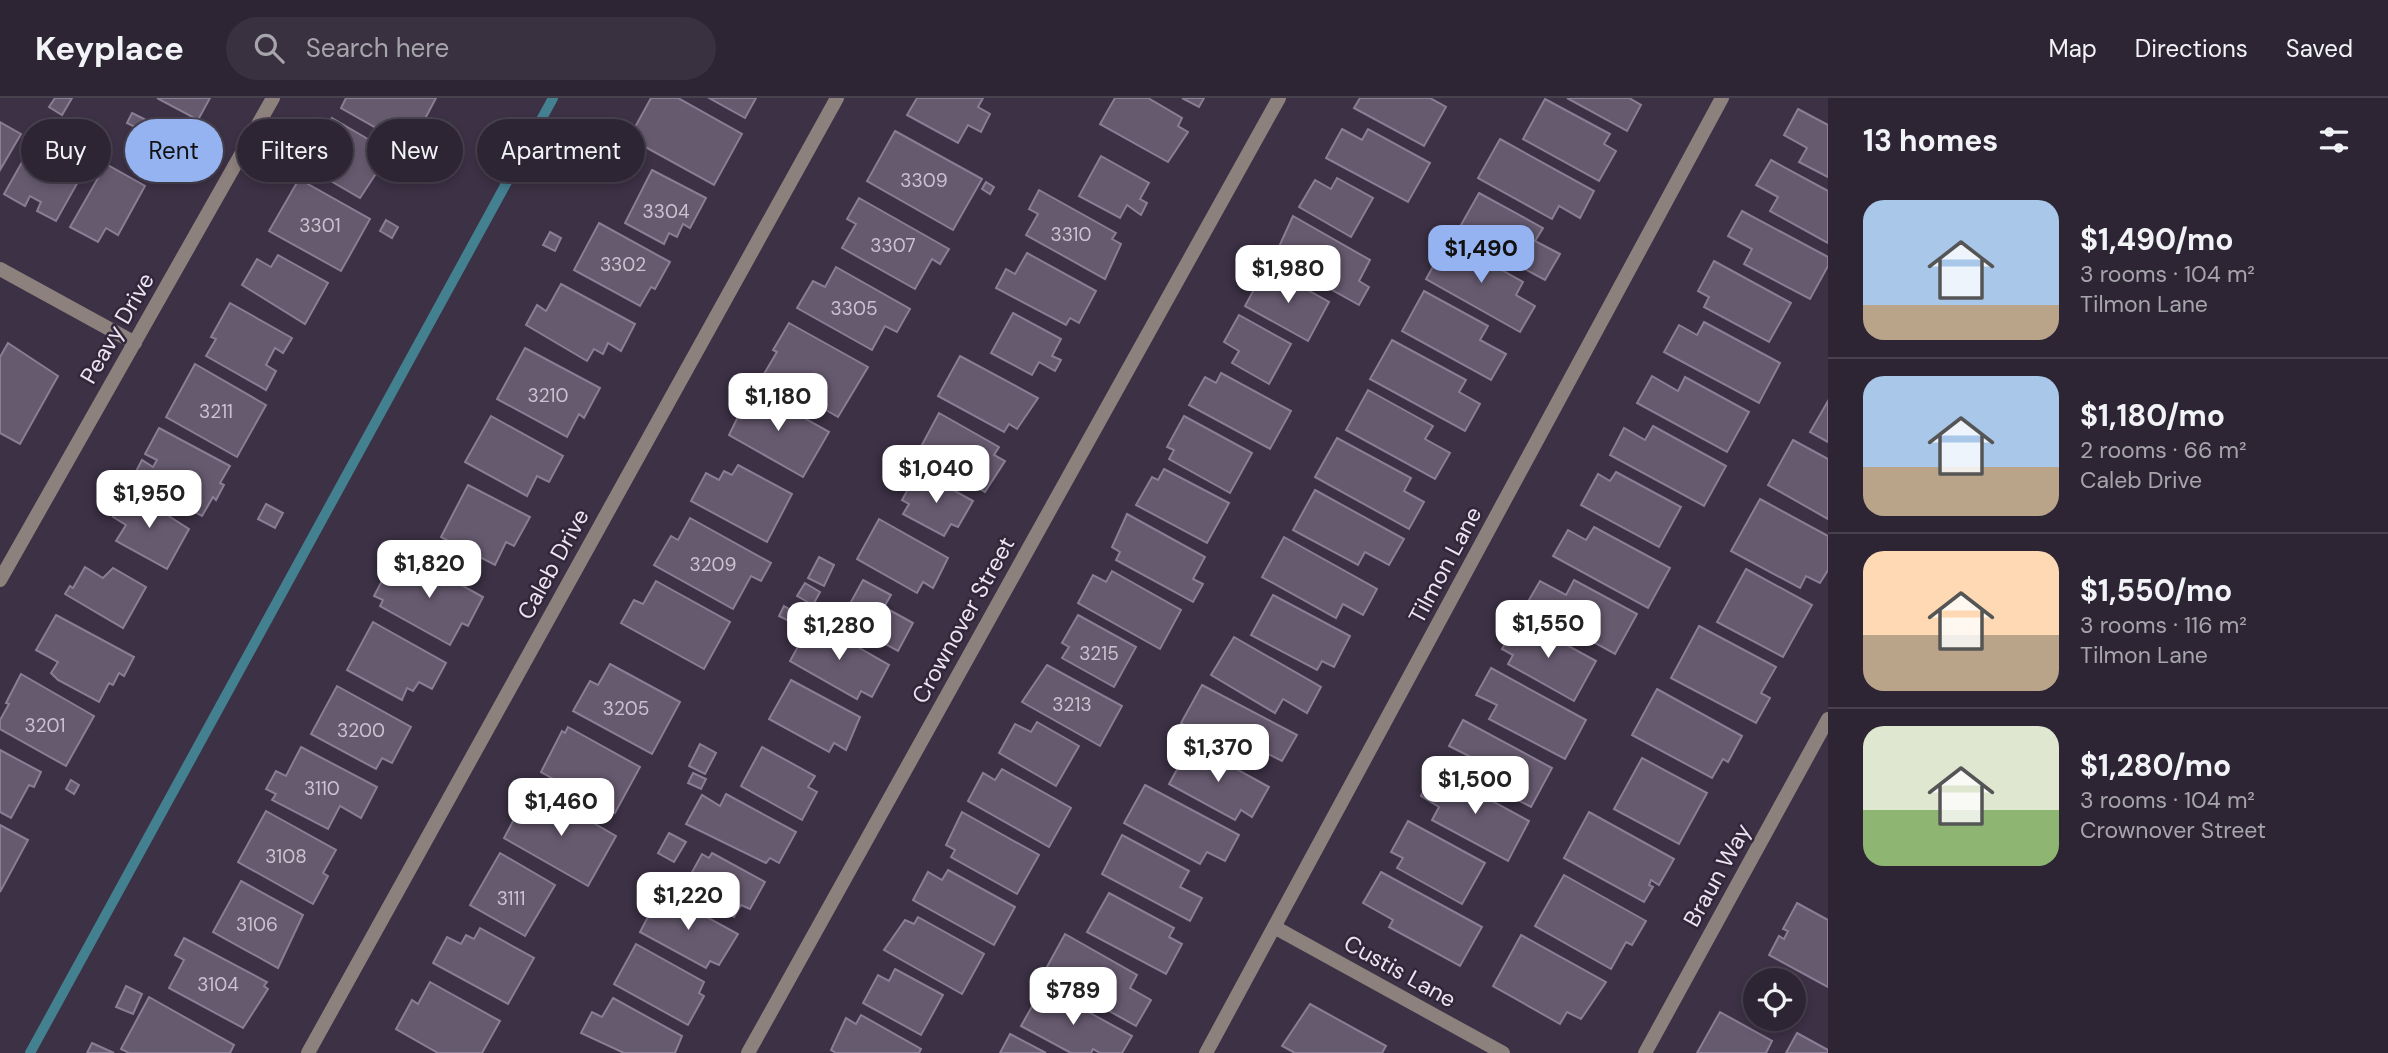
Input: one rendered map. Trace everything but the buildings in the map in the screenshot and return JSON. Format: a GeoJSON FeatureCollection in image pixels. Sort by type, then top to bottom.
{"type":"FeatureCollection","features":[{"type":"Feature","properties":{"kind":"street","name":"Peavy Drive"},"geometry":{"type":"LineString","coordinates":[[0,580],[273,98]]}},
{"type":"Feature","properties":{"kind":"street","name":"Caleb Drive"},"geometry":{"type":"LineString","coordinates":[[308,1053],[837,98]]}},
{"type":"Feature","properties":{"kind":"street","name":"Crownover Street"},"geometry":{"type":"LineString","coordinates":[[748,1053],[1279,98]]}},
{"type":"Feature","properties":{"kind":"street","name":"Tilmon Lane"},"geometry":{"type":"LineString","coordinates":[[1206,1053],[1276,928],[1722,98]]}},
{"type":"Feature","properties":{"kind":"street"},"geometry":{"type":"LineString","coordinates":[[0,269],[135,343]]}},
{"type":"Feature","properties":{"kind":"street","name":"Braun Way"},"geometry":{"type":"LineString","coordinates":[[1645,1053],[1828,719]]}},
{"type":"Feature","properties":{"kind":"street","name":"Custis Lane"},"geometry":{"type":"LineString","coordinates":[[1276,928],[1503,1053]]}},
{"type":"Feature","properties":{"kind":"waterway"},"geometry":{"type":"LineString","coordinates":[[30,1053],[553,98]]}}]}
